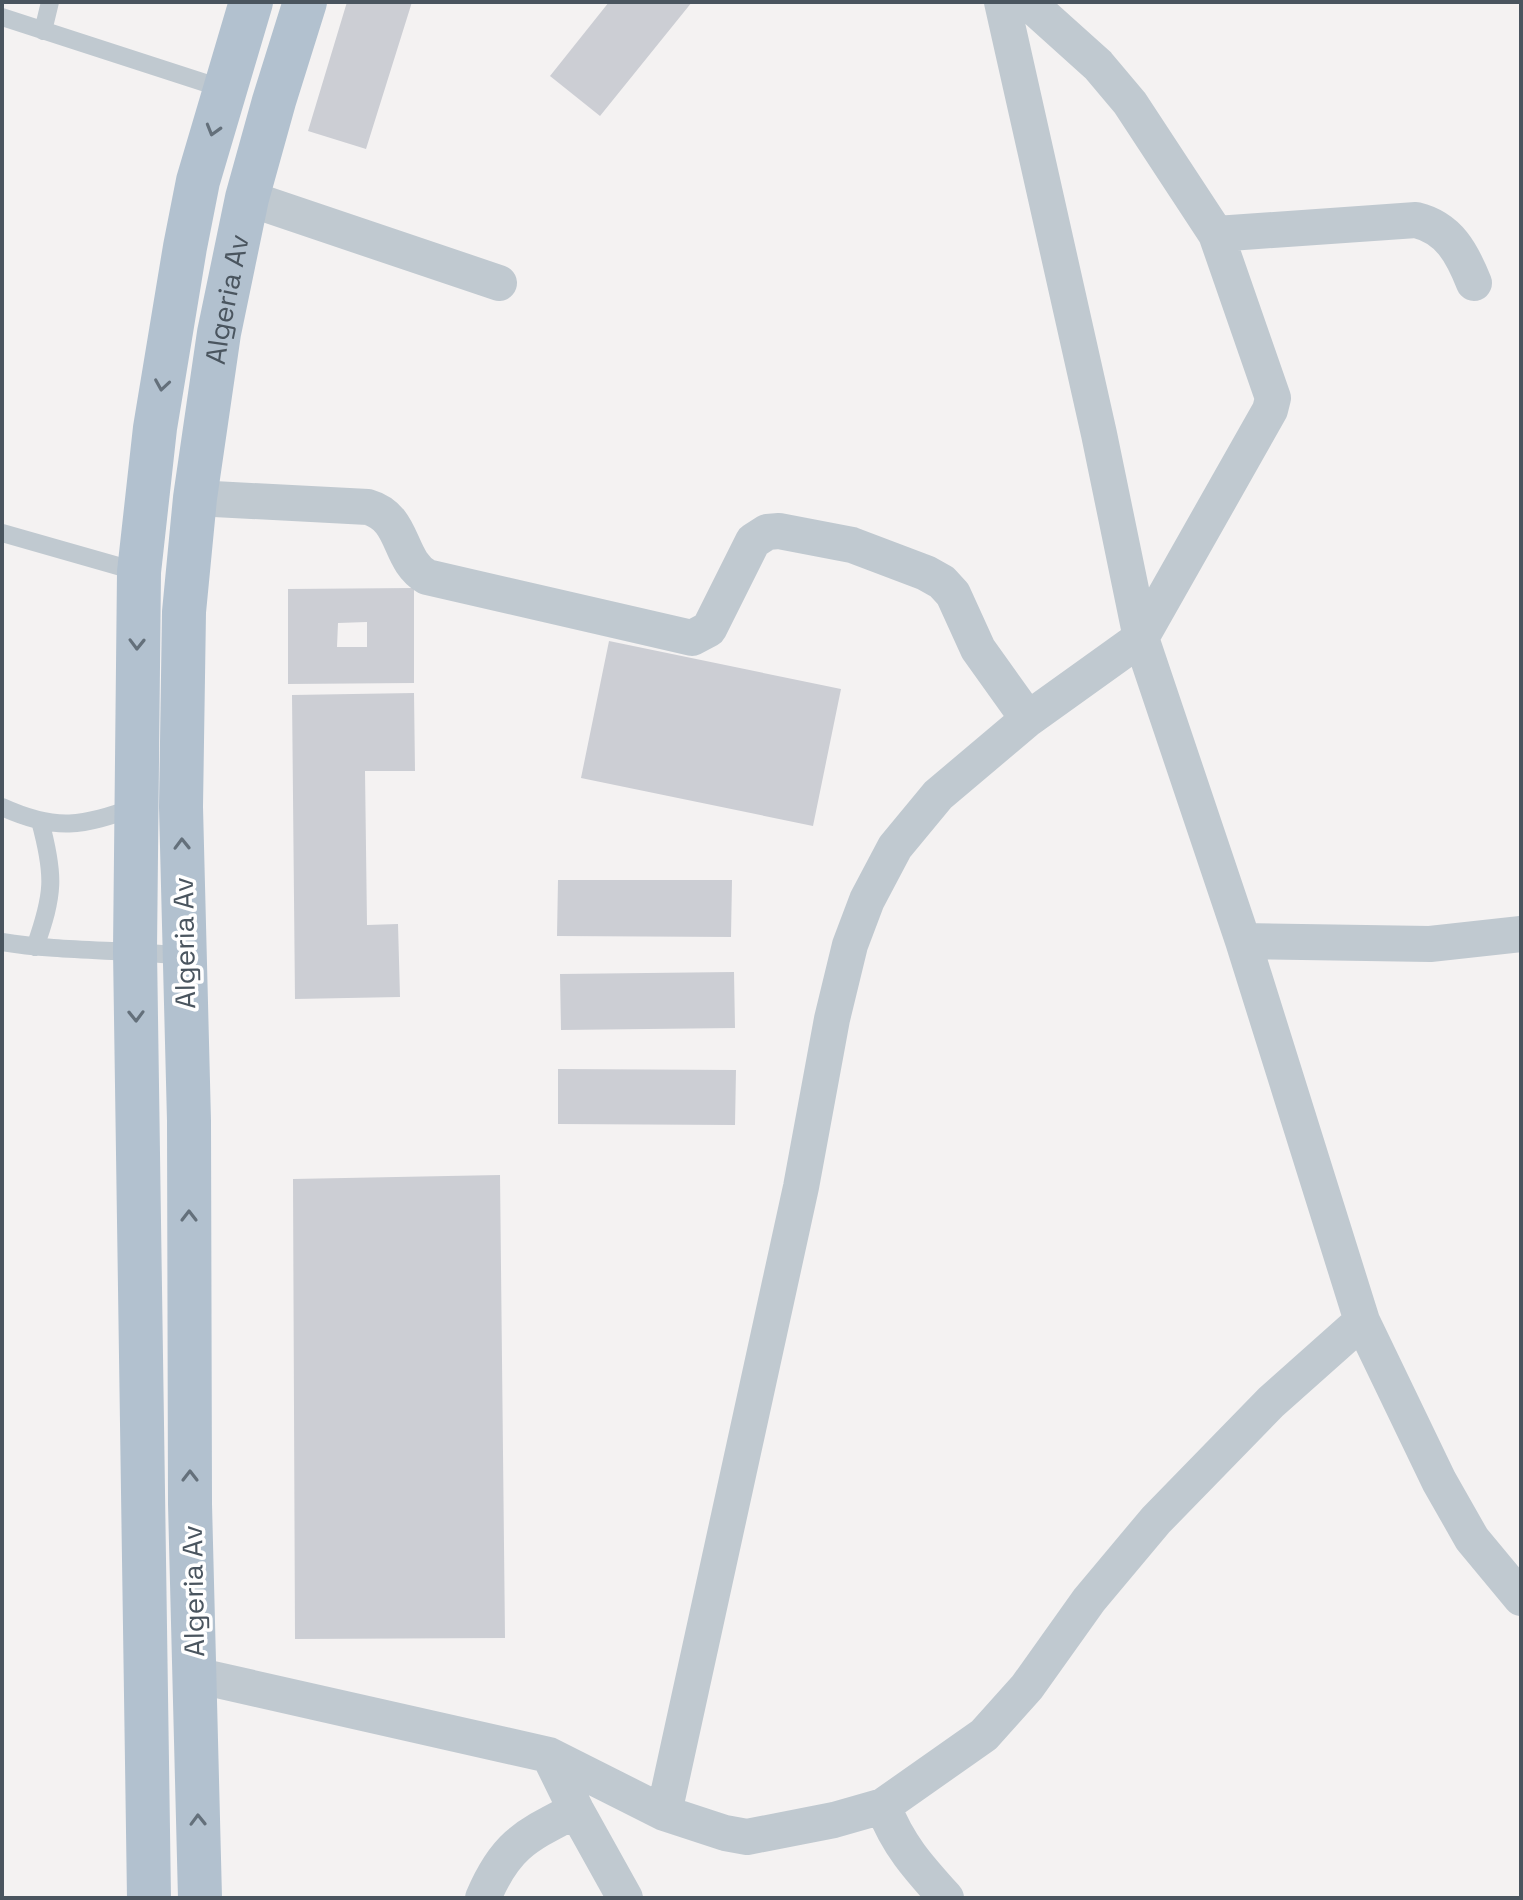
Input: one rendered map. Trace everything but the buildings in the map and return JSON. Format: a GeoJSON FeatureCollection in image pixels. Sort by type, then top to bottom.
{"type":"FeatureCollection","features":[{"type":"Feature","properties":{"kind":"main road","name":"Algeria Av"},"geometry":{"type":"LineString","coordinates":[[149,1898],[135,950],[139,572],[155,428],[185,247],[198,181],[251,2]]}},
{"type":"Feature","properties":{"kind":"main road","name":"Algeria Av"},"geometry":{"type":"LineString","coordinates":[[200,1898],[190,1504],[189,1121],[181,807],[184,612],[195,498],[219,333],[247,198],[305,2]]}},
{"type":"Feature","properties":{"kind":"street"},"geometry":{"type":"LineString","coordinates":[[1002,2],[1099,434],[1141,638],[1243,941],[1362,1321],[1439,1481],[1465,1527],[1521,1598]]}},
{"type":"Feature","properties":{"kind":"street"},"geometry":{"type":"LineString","coordinates":[[664,1813],[801,1187],[832,1019],[850,945],[867,900],[895,847],[938,795],[1028,719],[1141,638],[1268,418],[1273,398],[1216,234],[1130,103],[1098,65],[1028,2]]}},
{"type":"Feature","properties":{"kind":"street"},"geometry":{"type":"LineString","coordinates":[[247,198],[499,283]]}},
{"type":"Feature","properties":{"kind":"street"},"geometry":{"type":"LineString","coordinates":[[1216,234],[1416,220],[1431,224],[1448,235],[1463,256],[1474,283]]}},
{"type":"Feature","properties":{"kind":"street"},"geometry":{"type":"LineString","coordinates":[[195,498],[368,507],[387,515],[414,565],[427,577],[692,638],[709,629],[753,541],[767,532],[779,531],[852,545],[942,582],[953,594],[978,649],[1028,719]]}},
{"type":"Feature","properties":{"kind":"street"},"geometry":{"type":"LineString","coordinates":[[1243,941],[1430,944],[1521,934]]}},
{"type":"Feature","properties":{"kind":"street"},"geometry":{"type":"LineString","coordinates":[[195,1675],[549,1755],[664,1813],[725,1833],[747,1837],[834,1820],[883,1806],[984,1735],[1027,1687],[1089,1600],[1156,1520],[1271,1402],[1362,1321]]}},
{"type":"Feature","properties":{"kind":"street"},"geometry":{"type":"LineString","coordinates":[[549,1755],[625,1898]]}},
{"type":"Feature","properties":{"kind":"street"},"geometry":{"type":"LineString","coordinates":[[883,1806],[907,1854],[946,1898]]}},
{"type":"Feature","properties":{"kind":"street"},"geometry":{"type":"LineString","coordinates":[[483,1898],[503,1859],[521,1839],[576,1810]]}},
{"type":"Feature","properties":{"kind":"lane"},"geometry":{"type":"LineString","coordinates":[[43,31],[50,2]]}},
{"type":"Feature","properties":{"kind":"lane"},"geometry":{"type":"LineString","coordinates":[[2,17],[224,89]]}},
{"type":"Feature","properties":{"kind":"lane"},"geometry":{"type":"LineString","coordinates":[[2,533],[139,572]]}},
{"type":"Feature","properties":{"kind":"lane"},"geometry":{"type":"LineString","coordinates":[[2,807],[40,821],[67,825],[91,823],[136,807]]}},
{"type":"Feature","properties":{"kind":"lane"},"geometry":{"type":"LineString","coordinates":[[35,947],[52,885],[52,862],[40,821]]}},
{"type":"Feature","properties":{"kind":"lane"},"geometry":{"type":"LineString","coordinates":[[2,942],[35,947],[135,950],[185,956]]}}]}
